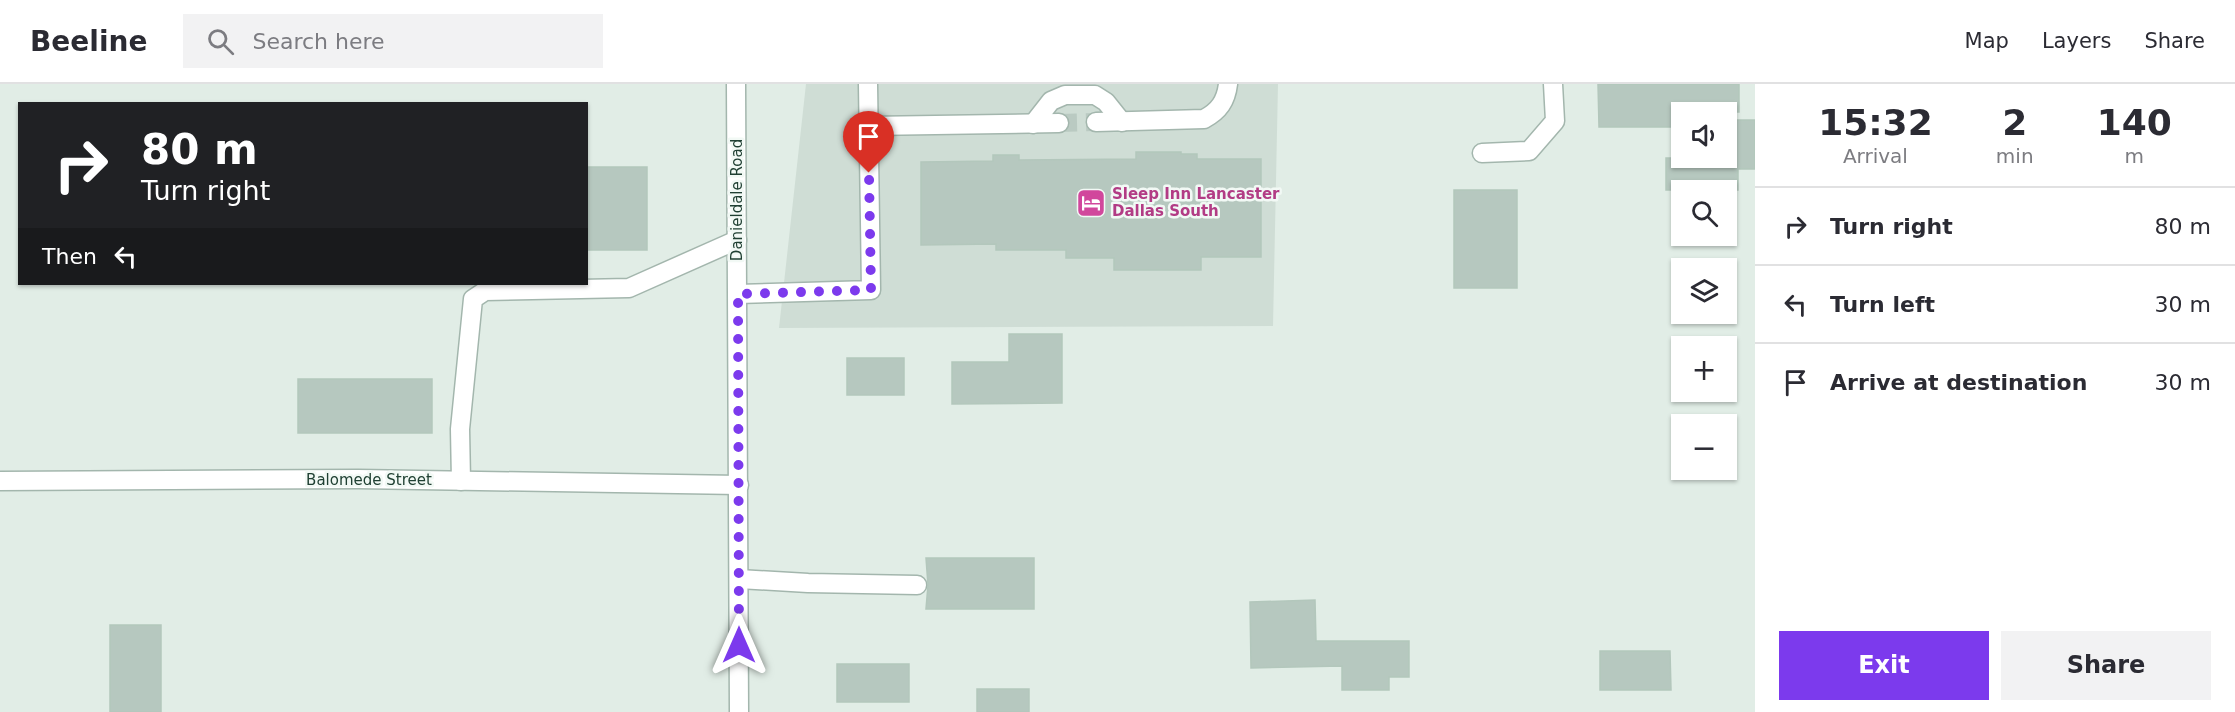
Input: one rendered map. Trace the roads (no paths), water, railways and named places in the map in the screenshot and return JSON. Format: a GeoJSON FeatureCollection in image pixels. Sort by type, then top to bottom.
{"type":"FeatureCollection","features":[{"type":"Feature","properties":{"kind":"street","name":"Danieldale Road"},"geometry":{"type":"LineString","coordinates":[[736,84],[739,712]]}},
{"type":"Feature","properties":{"kind":"street"},"geometry":{"type":"LineString","coordinates":[[738,294],[871,290],[868,84]]}},
{"type":"Feature","properties":{"kind":"street"},"geometry":{"type":"LineString","coordinates":[[1096,122],[1204,119],[1216,112],[1227,94],[1228,84]]}},
{"type":"Feature","properties":{"kind":"street"},"geometry":{"type":"LineString","coordinates":[[1482,153],[1529,152],[1555,121],[1554,84]]}},
{"type":"Feature","properties":{"kind":"street"},"geometry":{"type":"LineString","coordinates":[[1033,124],[1051,101],[1065,95],[1095,95],[1106,102],[1122,122]]}},
{"type":"Feature","properties":{"kind":"street"},"geometry":{"type":"LineString","coordinates":[[869,126],[1059,123]]}},
{"type":"Feature","properties":{"kind":"street"},"geometry":{"type":"LineString","coordinates":[[461,481],[460,429],[473,299],[486,291],[629,288],[737,240]]}},
{"type":"Feature","properties":{"kind":"street","name":"Balomede Street"},"geometry":{"type":"LineString","coordinates":[[0,481],[461,481],[739,485]]}},
{"type":"Feature","properties":{"kind":"street"},"geometry":{"type":"LineString","coordinates":[[739,579],[917,585]]}},
{"type":"Feature","properties":{"kind":"tunnel"},"geometry":{"type":"LineString","coordinates":[[1059,123],[1096,122]]}},
{"type":"Feature","properties":{"kind":"place","name":"Sleep Inn Lancaster Dallas South"},"geometry":{"type":"Point","coordinates":[1091,203]}}]}
